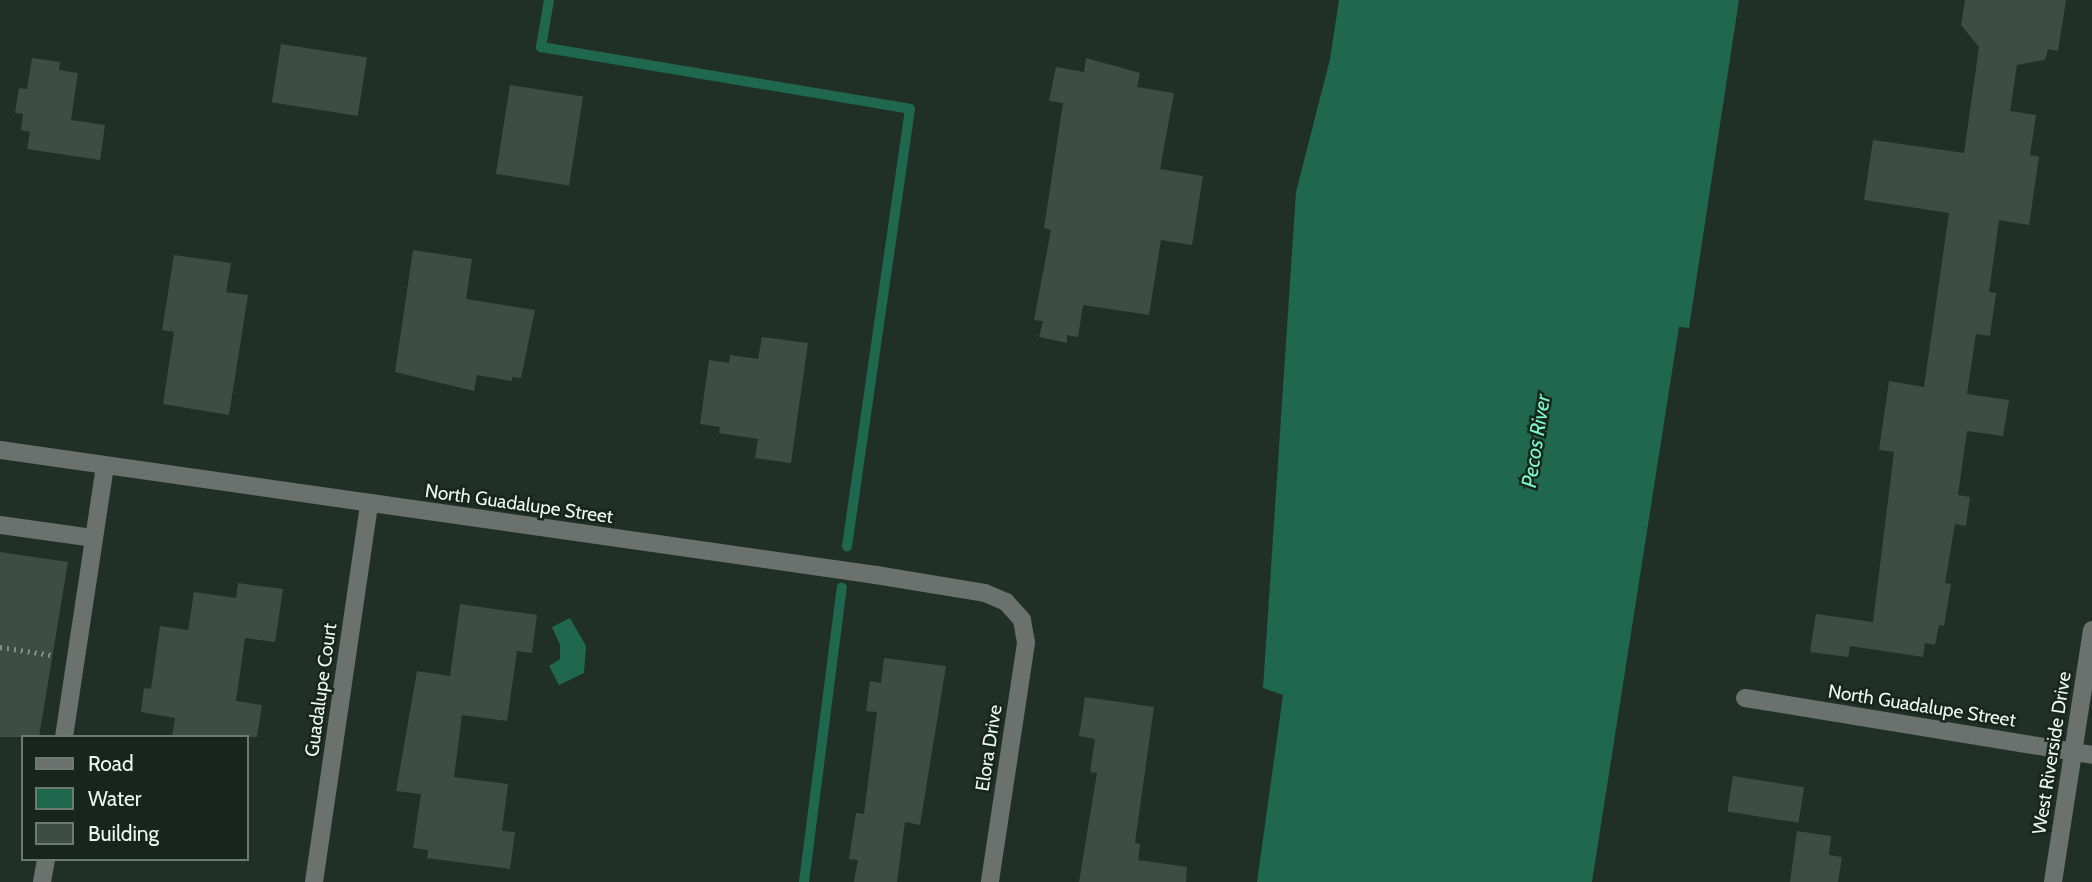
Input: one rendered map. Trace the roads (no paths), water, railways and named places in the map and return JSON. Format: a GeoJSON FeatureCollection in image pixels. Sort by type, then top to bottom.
{"type":"FeatureCollection","features":[{"type":"Feature","properties":{"kind":"street","name":"North Guadalupe Street"},"geometry":{"type":"LineString","coordinates":[[0,450],[985,593],[1006,602],[1022,620]]}},
{"type":"Feature","properties":{"kind":"street"},"geometry":{"type":"LineString","coordinates":[[64,735],[105,465]]}},
{"type":"Feature","properties":{"kind":"street","name":"Guadalupe Court"},"geometry":{"type":"LineString","coordinates":[[314,882],[369,504]]}},
{"type":"Feature","properties":{"kind":"street"},"geometry":{"type":"LineString","coordinates":[[0,525],[94,538]]}},
{"type":"Feature","properties":{"kind":"street","name":"Elora Drive"},"geometry":{"type":"LineString","coordinates":[[990,882],[1026,643],[1022,620]]}},
{"type":"Feature","properties":{"kind":"street","name":"West Riverside Drive"},"geometry":{"type":"LineString","coordinates":[[2053,882],[2092,630]]}},
{"type":"Feature","properties":{"kind":"street","name":"North Guadalupe Street"},"geometry":{"type":"LineString","coordinates":[[1745,698],[2092,755]]}},
{"type":"Feature","properties":{"kind":"street"},"geometry":{"type":"LineString","coordinates":[[42,882],[46,861]]}},
{"type":"Feature","properties":{"kind":"water","name":"Pecos River"},"geometry":{"type":"Polygon","coordinates":[[[1339,0],[1739,0],[1689,328],[1679,327],[1592,882],[1257,882],[1283,695],[1263,688],[1296,192],[1330,59],[1339,0]]]}},
{"type":"Feature","properties":{"kind":"water"},"geometry":{"type":"Polygon","coordinates":[[[570,618],[586,646],[584,673],[559,685],[549,666],[560,659],[560,645],[552,627],[570,618]]]}},
{"type":"Feature","properties":{"kind":"waterway"},"geometry":{"type":"LineString","coordinates":[[549,0],[541,47],[910,109],[847,546]]}},
{"type":"Feature","properties":{"kind":"waterway"},"geometry":{"type":"LineString","coordinates":[[804,882],[842,587]]}}]}
